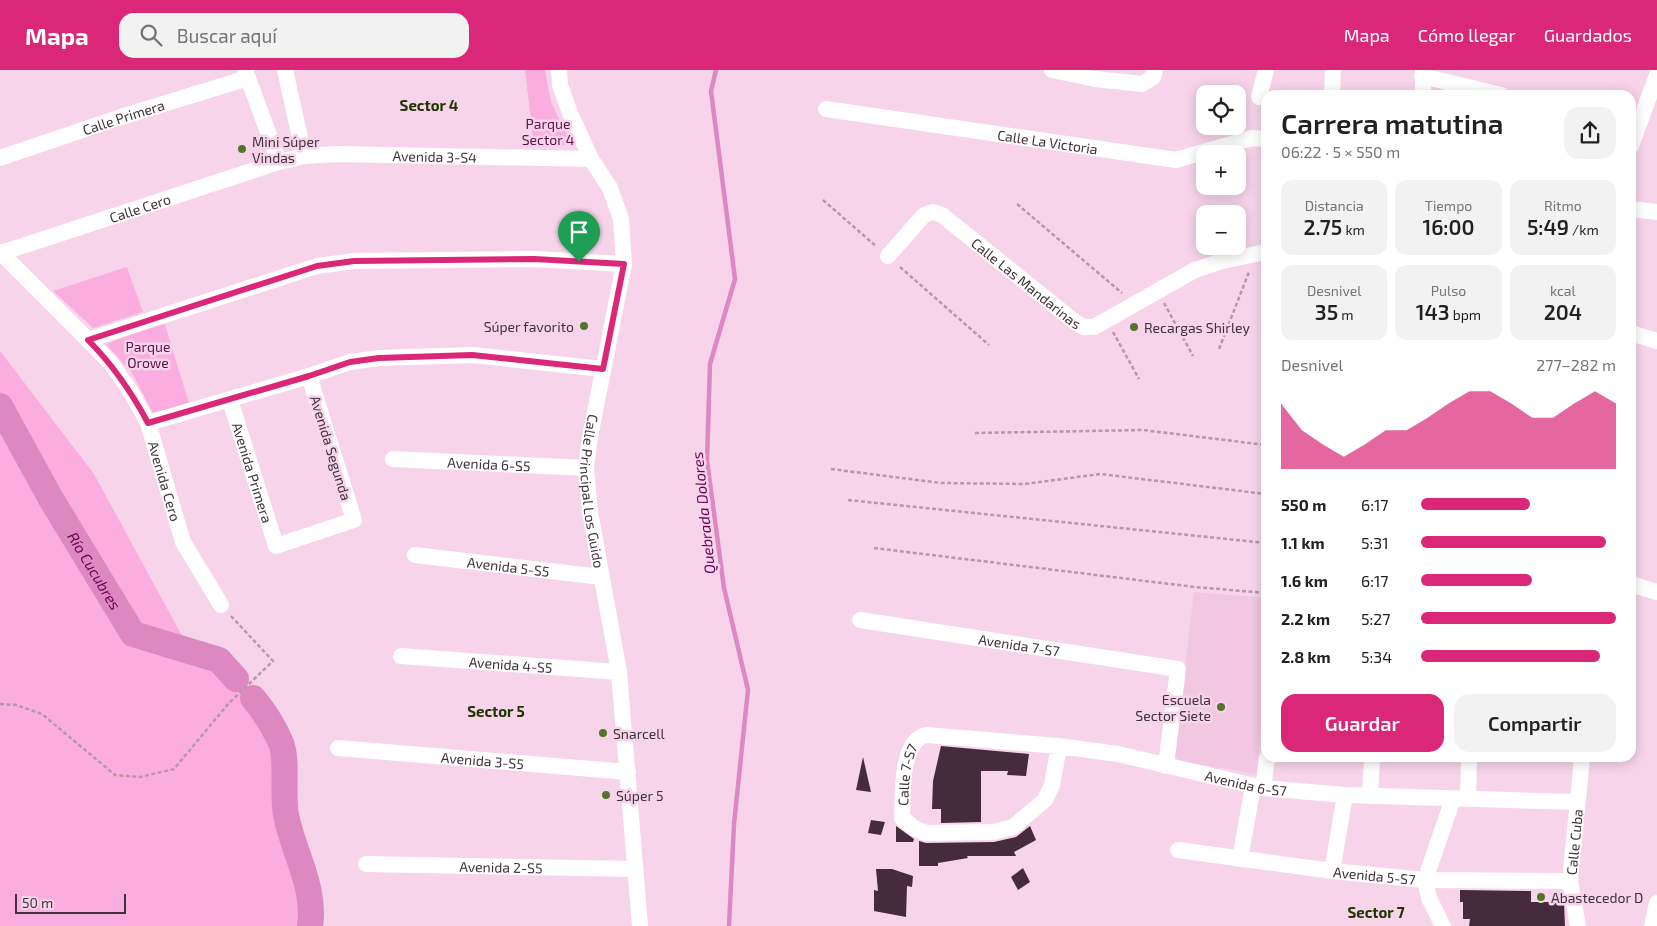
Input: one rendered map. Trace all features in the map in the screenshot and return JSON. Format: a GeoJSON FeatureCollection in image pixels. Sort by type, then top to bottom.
{"type":"FeatureCollection","features":[{"type":"Feature","properties":{"kind":"street"},"geometry":{"type":"LineString","coordinates":[[285,70],[304,156]]}},
{"type":"Feature","properties":{"kind":"street","name":"Calle Principal Los Guido"},"geometry":{"type":"LineString","coordinates":[[559,70],[560,85],[570,113],[591,159],[610,188],[621,219],[624,264],[590,436],[586,468],[590,512],[619,672],[640,926]]}},
{"type":"Feature","properties":{"kind":"street"},"geometry":{"type":"LineString","coordinates":[[1052,70],[1094,79],[1142,84],[1151,76]]}},
{"type":"Feature","properties":{"kind":"street"},"geometry":{"type":"LineString","coordinates":[[1262,90],[1266,70]]}},
{"type":"Feature","properties":{"kind":"street"},"geometry":{"type":"LineString","coordinates":[[1332,90],[1333,70]]}},
{"type":"Feature","properties":{"kind":"street"},"geometry":{"type":"LineString","coordinates":[[1423,90],[1423,73],[1482,90]]}},
{"type":"Feature","properties":{"kind":"street"},"geometry":{"type":"LineString","coordinates":[[246,74],[279,162]]}},
{"type":"Feature","properties":{"kind":"street","name":"Calle Primera"},"geometry":{"type":"LineString","coordinates":[[0,158],[246,74]]}},
{"type":"Feature","properties":{"kind":"street"},"geometry":{"type":"LineString","coordinates":[[1636,123],[1657,74]]}},
{"type":"Feature","properties":{"kind":"street"},"geometry":{"type":"LineString","coordinates":[[1260,97],[1261,92]]}},
{"type":"Feature","properties":{"kind":"street","name":"Calle La Victoria"},"geometry":{"type":"LineString","coordinates":[[826,109],[1176,160],[1252,138],[1261,139]]}},
{"type":"Feature","properties":{"kind":"street","name":"Avenida 3-S4"},"geometry":{"type":"LineString","coordinates":[[279,162],[304,156],[338,154],[591,159]]}},
{"type":"Feature","properties":{"kind":"street","name":"Calle Cero"},"geometry":{"type":"LineString","coordinates":[[1,252],[279,162]]}},
{"type":"Feature","properties":{"kind":"street"},"geometry":{"type":"LineString","coordinates":[[1636,210],[1657,212]]}},
{"type":"Feature","properties":{"kind":"street","name":"Calle Las Mandarinas"},"geometry":{"type":"LineString","coordinates":[[888,256],[924,215],[934,212],[942,215],[1075,322],[1084,327],[1094,327],[1194,270],[1222,260],[1261,253]]}},
{"type":"Feature","properties":{"kind":"street","name":"Avenida Cero"},"geometry":{"type":"LineString","coordinates":[[1,252],[111,363],[131,392],[148,423],[183,542],[197,568],[222,605]]}},
{"type":"Feature","properties":{"kind":"street"},"geometry":{"type":"LineString","coordinates":[[88,340],[317,266],[354,261],[534,259],[624,264]]}},
{"type":"Feature","properties":{"kind":"street"},"geometry":{"type":"LineString","coordinates":[[1636,335],[1657,341]]}},
{"type":"Feature","properties":{"kind":"street"},"geometry":{"type":"LineString","coordinates":[[148,423],[230,400],[350,362],[379,358],[472,355],[603,369]]}},
{"type":"Feature","properties":{"kind":"street","name":"Avenida Segunda"},"geometry":{"type":"LineString","coordinates":[[276,546],[354,520],[309,376]]}},
{"type":"Feature","properties":{"kind":"street","name":"Avenida Primera"},"geometry":{"type":"LineString","coordinates":[[230,400],[276,546]]}},
{"type":"Feature","properties":{"kind":"street","name":"Avenida 6-S5"},"geometry":{"type":"LineString","coordinates":[[393,459],[586,468]]}},
{"type":"Feature","properties":{"kind":"street","name":"Avenida 5-S5"},"geometry":{"type":"LineString","coordinates":[[415,555],[601,577]]}},
{"type":"Feature","properties":{"kind":"street"},"geometry":{"type":"LineString","coordinates":[[1636,586],[1657,592]]}},
{"type":"Feature","properties":{"kind":"street","name":"Avenida 7-S7"},"geometry":{"type":"LineString","coordinates":[[860,620],[1178,669],[1166,766]]}},
{"type":"Feature","properties":{"kind":"street","name":"Avenida 4-S5"},"geometry":{"type":"LineString","coordinates":[[401,656],[619,672]]}},
{"type":"Feature","properties":{"kind":"street","name":"Avenida 6-S7"},"geometry":{"type":"LineString","coordinates":[[919,736],[941,734],[1118,754],[1258,787],[1344,795],[1577,802]]}},
{"type":"Feature","properties":{"kind":"street","name":"Calle 7-S7"},"geometry":{"type":"LineString","coordinates":[[919,736],[911,744],[906,760],[902,818],[914,828],[926,833],[994,832],[1013,827],[1044,800],[1052,785],[1059,746]]}},
{"type":"Feature","properties":{"kind":"street","name":"Avenida 3-S5"},"geometry":{"type":"LineString","coordinates":[[338,748],[628,772]]}},
{"type":"Feature","properties":{"kind":"street"},"geometry":{"type":"LineString","coordinates":[[1240,859],[1266,762]]}},
{"type":"Feature","properties":{"kind":"street"},"geometry":{"type":"LineString","coordinates":[[1370,796],[1372,762]]}},
{"type":"Feature","properties":{"kind":"street"},"geometry":{"type":"LineString","coordinates":[[1442,926],[1429,898],[1425,880],[1460,799],[1468,762]]}},
{"type":"Feature","properties":{"kind":"street","name":"Calle Cuba"},"geometry":{"type":"LineString","coordinates":[[1578,926],[1570,881],[1582,762]]}},
{"type":"Feature","properties":{"kind":"street"},"geometry":{"type":"LineString","coordinates":[[1332,871],[1344,795]]}},
{"type":"Feature","properties":{"kind":"street","name":"Avenida 5-S7"},"geometry":{"type":"LineString","coordinates":[[1178,850],[1332,871],[1425,880],[1570,881]]}},
{"type":"Feature","properties":{"kind":"street","name":"Avenida 2-S5"},"geometry":{"type":"LineString","coordinates":[[366,864],[635,869]]}},
{"type":"Feature","properties":{"kind":"street"},"geometry":{"type":"LineString","coordinates":[[1652,926],[1657,903]]}},
{"type":"Feature","properties":{"kind":"path"},"geometry":{"type":"LineString","coordinates":[[823,200],[989,345]]}},
{"type":"Feature","properties":{"kind":"path"},"geometry":{"type":"LineString","coordinates":[[1018,204],[1135,304]]}},
{"type":"Feature","properties":{"kind":"path"},"geometry":{"type":"LineString","coordinates":[[1219,349],[1261,253]]}},
{"type":"Feature","properties":{"kind":"path"},"geometry":{"type":"LineString","coordinates":[[1157,291],[1193,356]]}},
{"type":"Feature","properties":{"kind":"path"},"geometry":{"type":"LineString","coordinates":[[1107,320],[1140,379]]}},
{"type":"Feature","properties":{"kind":"path"},"geometry":{"type":"LineString","coordinates":[[975,433],[1143,430],[1261,444]]}},
{"type":"Feature","properties":{"kind":"path"},"geometry":{"type":"LineString","coordinates":[[832,469],[941,483],[1025,484],[1100,474],[1261,493]]}},
{"type":"Feature","properties":{"kind":"path"},"geometry":{"type":"LineString","coordinates":[[848,500],[1261,542]]}},
{"type":"Feature","properties":{"kind":"path"},"geometry":{"type":"LineString","coordinates":[[874,548],[1195,587],[1261,593]]}},
{"type":"Feature","properties":{"kind":"path"},"geometry":{"type":"LineString","coordinates":[[0,704],[16,705],[42,714],[115,775],[140,777],[174,769],[229,703],[273,661],[222,605]]}},
{"type":"Feature","properties":{"kind":"shaded area","name":"Escuela Sector Siete"},"geometry":{"type":"Polygon","coordinates":[[[1194,592],[1261,598],[1261,721],[1257,774],[1174,760],[1194,592]]]}},
{"type":"Feature","properties":{"kind":"green space","name":"Parque Sector 4"},"geometry":{"type":"Polygon","coordinates":[[[525,70],[545,70],[551,102],[568,138],[566,145],[544,147],[534,145],[525,70]]]}},
{"type":"Feature","properties":{"kind":"green space","name":"Parque Orowe"},"geometry":{"type":"Polygon","coordinates":[[[127,267],[143,312],[93,328],[53,291],[127,267]]]}},
{"type":"Feature","properties":{"kind":"green space","name":"Parque Orowe"},"geometry":{"type":"Polygon","coordinates":[[[164,322],[189,403],[153,413],[132,373],[106,344],[164,322]]]}},
{"type":"Feature","properties":{"kind":"green space"},"geometry":{"type":"Polygon","coordinates":[[[0,351],[94,474],[181,634],[215,663],[260,713],[272,743],[275,814],[292,860],[301,908],[301,926],[0,926],[0,351]]]}},
{"type":"Feature","properties":{"kind":"building"},"geometry":{"type":"Polygon","coordinates":[[[941,746],[1029,754],[1026,776],[1007,775],[1008,771],[981,771],[981,822],[941,823],[941,809],[932,809],[933,781],[941,746]]]}},
{"type":"Feature","properties":{"kind":"building"},"geometry":{"type":"Polygon","coordinates":[[[863,757],[871,792],[856,790],[863,757]]]}},
{"type":"Feature","properties":{"kind":"building"},"geometry":{"type":"Polygon","coordinates":[[[871,820],[885,822],[881,835],[868,833],[871,820]]]}},
{"type":"Feature","properties":{"kind":"building"},"geometry":{"type":"Polygon","coordinates":[[[896,826],[914,839],[913,842],[896,842],[896,826]]]}},
{"type":"Feature","properties":{"kind":"building"},"geometry":{"type":"Polygon","coordinates":[[[1030,826],[1036,840],[1014,852],[1016,856],[967,856],[968,858],[938,863],[938,866],[919,866],[919,841],[926,843],[994,842],[1016,837],[1030,826]]]}},
{"type":"Feature","properties":{"kind":"building"},"geometry":{"type":"Polygon","coordinates":[[[1023,868],[1030,882],[1018,890],[1011,877],[1023,868]]]}},
{"type":"Feature","properties":{"kind":"building"},"geometry":{"type":"Polygon","coordinates":[[[876,869],[892,869],[913,876],[912,887],[907,886],[906,917],[874,911],[874,890],[878,891],[876,869]]]}},
{"type":"Feature","properties":{"kind":"building"},"geometry":{"type":"Polygon","coordinates":[[[1460,890],[1531,891],[1531,902],[1564,902],[1565,926],[1469,926],[1470,919],[1463,919],[1463,902],[1460,902],[1460,890]]]}},
{"type":"Feature","properties":{"kind":"waterway","name":"Quebrada Dolores"},"geometry":{"type":"LineString","coordinates":[[716,70],[711,91],[735,279],[710,364],[707,461],[724,588],[748,690],[734,824],[729,926]]}},
{"type":"Feature","properties":{"kind":"waterway","name":"Río Cucubres"},"geometry":{"type":"LineString","coordinates":[[0,406],[51,499],[133,634],[219,660],[236,679]]}},
{"type":"Feature","properties":{"kind":"waterway","name":"Río Cucubres"},"geometry":{"type":"LineString","coordinates":[[253,698],[272,725],[283,750],[286,815],[307,883],[310,897],[310,926]]}},
{"type":"Feature","properties":{"kind":"place","name":"Mini Súper Vindas"},"geometry":{"type":"Point","coordinates":[242,149]}},
{"type":"Feature","properties":{"kind":"place","name":"Súper favorito"},"geometry":{"type":"Point","coordinates":[584,326]}},
{"type":"Feature","properties":{"kind":"place","name":"Recargas Shirley"},"geometry":{"type":"Point","coordinates":[1134,327]}},
{"type":"Feature","properties":{"kind":"place","name":"Escuela Sector Siete"},"geometry":{"type":"Point","coordinates":[1221,707]}},
{"type":"Feature","properties":{"kind":"place","name":"Snarcell"},"geometry":{"type":"Point","coordinates":[603,733]}},
{"type":"Feature","properties":{"kind":"place","name":"Súper 5"},"geometry":{"type":"Point","coordinates":[606,795]}},
{"type":"Feature","properties":{"kind":"place","name":"Abastecedor D"},"geometry":{"type":"Point","coordinates":[1541,897]}},
{"type":"Feature","properties":{"kind":"district","name":"Sector 4"},"geometry":{"type":"Point","coordinates":[429,105]}},
{"type":"Feature","properties":{"kind":"district","name":"Sector 5"},"geometry":{"type":"Point","coordinates":[496,711]}},
{"type":"Feature","properties":{"kind":"district","name":"Sector 7"},"geometry":{"type":"Point","coordinates":[1376,912]}},
{"type":"Feature","properties":{"kind":"route"},"geometry":{"type":"LineString","coordinates":[[534,259],[579,262],[624,264],[603,369],[472,355],[379,358],[350,362],[309,376],[148,423],[131,392],[111,363],[88,340],[317,266],[354,261],[534,259]]}}]}
